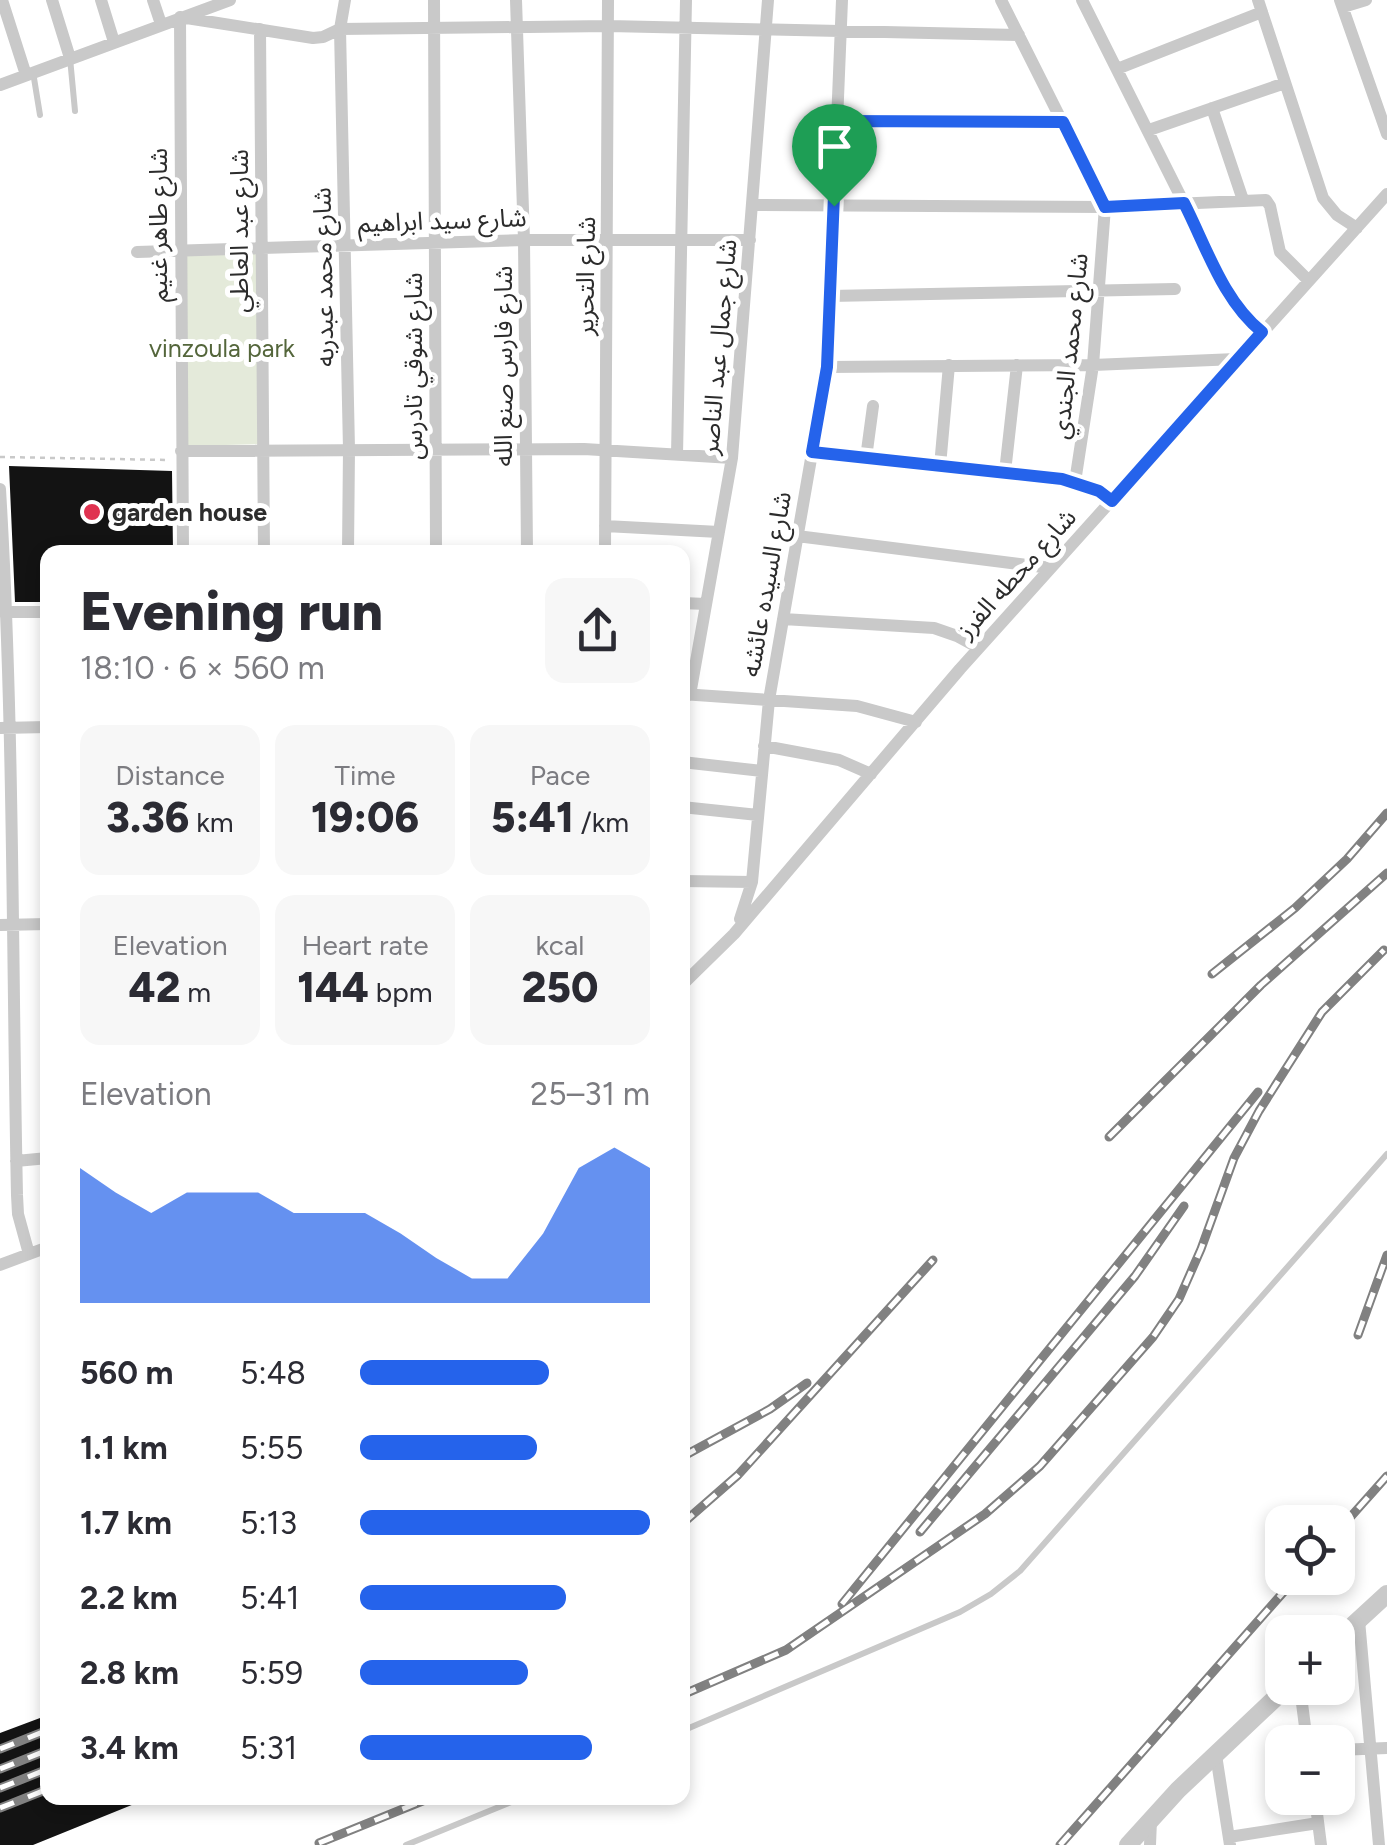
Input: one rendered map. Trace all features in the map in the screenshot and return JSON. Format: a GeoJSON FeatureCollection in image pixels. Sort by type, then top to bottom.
{"type":"FeatureCollection","features":[{"type":"Feature","properties":{"kind":"street"},"geometry":{"type":"LineString","coordinates":[[2,0],[30,74]]}},
{"type":"Feature","properties":{"kind":"street"},"geometry":{"type":"LineString","coordinates":[[52,0],[70,58]]}},
{"type":"Feature","properties":{"kind":"street"},"geometry":{"type":"LineString","coordinates":[[101,0],[114,42]]}},
{"type":"Feature","properties":{"kind":"street"},"geometry":{"type":"LineString","coordinates":[[153,0],[160,24]]}},
{"type":"Feature","properties":{"kind":"street"},"geometry":{"type":"LineString","coordinates":[[0,85],[205,4],[230,0]]}},
{"type":"Feature","properties":{"kind":"street","name":"شارع محمد عبدربه"},"geometry":{"type":"LineString","coordinates":[[345,0],[340,29],[350,450],[348,545]]}},
{"type":"Feature","properties":{"kind":"street","name":"شارع شوقي تادرس"},"geometry":{"type":"LineString","coordinates":[[434,0],[436,545]]}},
{"type":"Feature","properties":{"kind":"street","name":"شارع فارس صنع الله"},"geometry":{"type":"LineString","coordinates":[[516,0],[524,240],[527,545]]}},
{"type":"Feature","properties":{"kind":"street","name":"شارع التحرير"},"geometry":{"type":"LineString","coordinates":[[605,545],[608,0]]}},
{"type":"Feature","properties":{"kind":"street"},"geometry":{"type":"LineString","coordinates":[[677,455],[686,0]]}},
{"type":"Feature","properties":{"kind":"street","name":"شارع جمال عبد الناصر"},"geometry":{"type":"LineString","coordinates":[[690,676],[732,458],[768,0]]}},
{"type":"Feature","properties":{"kind":"street","name":"شارع السيده عائشه"},"geometry":{"type":"LineString","coordinates":[[734,934],[752,882],[770,700],[827,367],[842,0]]}},
{"type":"Feature","properties":{"kind":"street"},"geometry":{"type":"LineString","coordinates":[[1002,0],[1105,207]]}},
{"type":"Feature","properties":{"kind":"street"},"geometry":{"type":"LineString","coordinates":[[1366,0],[1342,4],[1387,134]]}},
{"type":"Feature","properties":{"kind":"street"},"geometry":{"type":"LineString","coordinates":[[1088,2],[1228,292],[1246,319],[1262,332]]}},
{"type":"Feature","properties":{"kind":"street"},"geometry":{"type":"LineString","coordinates":[[1117,68],[1260,6],[1323,198],[1357,228]]}},
{"type":"Feature","properties":{"kind":"street"},"geometry":{"type":"LineString","coordinates":[[180,17],[323,38],[340,29],[609,26],[1019,35]]}},
{"type":"Feature","properties":{"kind":"street","name":"شارع طاهر غنيم"},"geometry":{"type":"LineString","coordinates":[[180,17],[182,545]]}},
{"type":"Feature","properties":{"kind":"street","name":"شارع عبد العاطي"},"geometry":{"type":"LineString","coordinates":[[260,29],[264,545]]}},
{"type":"Feature","properties":{"kind":"street"},"geometry":{"type":"LineString","coordinates":[[1148,130],[1286,83]]}},
{"type":"Feature","properties":{"kind":"street"},"geometry":{"type":"LineString","coordinates":[[1212,108],[1243,200]]}},
{"type":"Feature","properties":{"kind":"street"},"geometry":{"type":"LineString","coordinates":[[837,121],[1063,122]]}},
{"type":"Feature","properties":{"kind":"street","name":"شارع محطه الفرز"},"geometry":{"type":"LineString","coordinates":[[690,977],[734,934],[979,648],[1387,194]]}},
{"type":"Feature","properties":{"kind":"street"},"geometry":{"type":"LineString","coordinates":[[752,205],[1105,207],[1266,200],[1280,252],[1310,281]]}},
{"type":"Feature","properties":{"kind":"street","name":"شارع محمد الجندي"},"geometry":{"type":"LineString","coordinates":[[1075,482],[1093,366],[1105,207]]}},
{"type":"Feature","properties":{"kind":"street","name":"شارع سيد ابراهيم"},"geometry":{"type":"LineString","coordinates":[[137,252],[608,238],[750,240]]}},
{"type":"Feature","properties":{"kind":"street"},"geometry":{"type":"LineString","coordinates":[[830,296],[1175,288]]}},
{"type":"Feature","properties":{"kind":"street"},"geometry":{"type":"LineString","coordinates":[[827,367],[1093,366],[1236,359]]}},
{"type":"Feature","properties":{"kind":"street"},"geometry":{"type":"LineString","coordinates":[[1005,472],[1018,365]]}},
{"type":"Feature","properties":{"kind":"street"},"geometry":{"type":"LineString","coordinates":[[940,466],[949,366]]}},
{"type":"Feature","properties":{"kind":"street"},"geometry":{"type":"LineString","coordinates":[[866,458],[873,406]]}},
{"type":"Feature","properties":{"kind":"street"},"geometry":{"type":"LineString","coordinates":[[181,456],[263,449],[606,451],[732,458]]}},
{"type":"Feature","properties":{"kind":"street"},"geometry":{"type":"LineString","coordinates":[[812,452],[1075,482],[1112,501]]}},
{"type":"Feature","properties":{"kind":"street"},"geometry":{"type":"LineString","coordinates":[[0,489],[5,728],[15,925],[18,1214],[30,1254]]}},
{"type":"Feature","properties":{"kind":"street"},"geometry":{"type":"LineString","coordinates":[[606,526],[719,532]]}},
{"type":"Feature","properties":{"kind":"street"},"geometry":{"type":"LineString","coordinates":[[797,536],[1052,568]]}},
{"type":"Feature","properties":{"kind":"street"},"geometry":{"type":"LineString","coordinates":[[690,603],[706,604]]}},
{"type":"Feature","properties":{"kind":"street"},"geometry":{"type":"LineString","coordinates":[[4,612],[40,612]]}},
{"type":"Feature","properties":{"kind":"street"},"geometry":{"type":"LineString","coordinates":[[783,620],[934,628],[979,648]]}},
{"type":"Feature","properties":{"kind":"street"},"geometry":{"type":"LineString","coordinates":[[690,694],[867,708],[916,722]]}},
{"type":"Feature","properties":{"kind":"street"},"geometry":{"type":"LineString","coordinates":[[5,728],[40,727]]}},
{"type":"Feature","properties":{"kind":"street"},"geometry":{"type":"LineString","coordinates":[[764,746],[839,760],[871,774]]}},
{"type":"Feature","properties":{"kind":"street"},"geometry":{"type":"LineString","coordinates":[[690,763],[762,771]]}},
{"type":"Feature","properties":{"kind":"street"},"geometry":{"type":"LineString","coordinates":[[690,808],[758,815]]}},
{"type":"Feature","properties":{"kind":"street"},"geometry":{"type":"LineString","coordinates":[[690,881],[752,882]]}},
{"type":"Feature","properties":{"kind":"street"},"geometry":{"type":"LineString","coordinates":[[0,926],[40,924]]}},
{"type":"Feature","properties":{"kind":"street"},"geometry":{"type":"LineString","coordinates":[[690,964],[705,965]]}},
{"type":"Feature","properties":{"kind":"street"},"geometry":{"type":"LineString","coordinates":[[16,1161],[40,1159]]}},
{"type":"Feature","properties":{"kind":"street"},"geometry":{"type":"LineString","coordinates":[[0,1265],[40,1250]]}},
{"type":"Feature","properties":{"kind":"street"},"geometry":{"type":"LineString","coordinates":[[1355,1624],[1387,1594]]}},
{"type":"Feature","properties":{"kind":"street"},"geometry":{"type":"LineString","coordinates":[[1359,1620],[1379,1845]]}},
{"type":"Feature","properties":{"kind":"street"},"geometry":{"type":"LineString","coordinates":[[1128,1845],[1268,1705]]}},
{"type":"Feature","properties":{"kind":"street"},"geometry":{"type":"LineString","coordinates":[[1355,1749],[1387,1748]]}},
{"type":"Feature","properties":{"kind":"street"},"geometry":{"type":"LineString","coordinates":[[1216,1755],[1230,1841],[1318,1822]]}},
{"type":"Feature","properties":{"kind":"street"},"geometry":{"type":"LineString","coordinates":[[1317,1815],[1321,1845]]}},
{"type":"Feature","properties":{"kind":"street"},"geometry":{"type":"LineString","coordinates":[[1150,1820],[1150,1845]]}},
{"type":"Feature","properties":{"kind":"lane"},"geometry":{"type":"LineString","coordinates":[[70,58],[75,111]]}},
{"type":"Feature","properties":{"kind":"lane"},"geometry":{"type":"LineString","coordinates":[[30,74],[40,115]]}},
{"type":"Feature","properties":{"kind":"lane"},"geometry":{"type":"LineString","coordinates":[[690,1728],[960,1612],[1020,1571],[1387,1154]]}},
{"type":"Feature","properties":{"kind":"lane"},"geometry":{"type":"LineString","coordinates":[[406,1845],[504,1805]]}},
{"type":"Feature","properties":{"kind":"path"},"geometry":{"type":"LineString","coordinates":[[0,457],[181,456]]}},
{"type":"Feature","properties":{"kind":"green space","name":"vinzoula park"},"geometry":{"type":"Polygon","coordinates":[[[260,250],[261,444],[184,446],[184,252],[260,250]]]}},
{"type":"Feature","properties":{"kind":"building","name":"garden house"},"geometry":{"type":"Polygon","coordinates":[[[9,466],[172,471],[173,545],[40,545],[40,602],[15,602],[9,466]]]}},
{"type":"Feature","properties":{"kind":"building"},"geometry":{"type":"Polygon","coordinates":[[[40,1718],[40,1805],[132,1805],[33,1845],[0,1845],[0,1733],[40,1718]]]}},
{"type":"Feature","properties":{"kind":"railway"},"geometry":{"type":"LineString","coordinates":[[1212,974],[1295,908],[1347,859],[1387,813]]}},
{"type":"Feature","properties":{"kind":"railway"},"geometry":{"type":"LineString","coordinates":[[1109,1137],[1261,985],[1387,873]]}},
{"type":"Feature","properties":{"kind":"railway"},"geometry":{"type":"LineString","coordinates":[[690,1692],[786,1650],[985,1514],[1040,1466],[1153,1337],[1179,1299],[1234,1158],[1259,1111],[1322,1012],[1384,950]]}},
{"type":"Feature","properties":{"kind":"railway"},"geometry":{"type":"LineString","coordinates":[[842,1604],[1258,1092]]}},
{"type":"Feature","properties":{"kind":"railway"},"geometry":{"type":"LineString","coordinates":[[920,1532],[1135,1276],[1184,1206]]}},
{"type":"Feature","properties":{"kind":"railway"},"geometry":{"type":"LineString","coordinates":[[1358,1335],[1387,1255]]}},
{"type":"Feature","properties":{"kind":"railway"},"geometry":{"type":"LineString","coordinates":[[690,1517],[738,1475],[933,1260]]}},
{"type":"Feature","properties":{"kind":"railway"},"geometry":{"type":"LineString","coordinates":[[690,1453],[770,1409],[807,1383]]}},
{"type":"Feature","properties":{"kind":"railway"},"geometry":{"type":"LineString","coordinates":[[1355,1512],[1387,1476]]}},
{"type":"Feature","properties":{"kind":"railway"},"geometry":{"type":"LineString","coordinates":[[1060,1845],[1281,1595]]}},
{"type":"Feature","properties":{"kind":"railway"},"geometry":{"type":"LineString","coordinates":[[0,1749],[40,1733]]}},
{"type":"Feature","properties":{"kind":"railway"},"geometry":{"type":"LineString","coordinates":[[0,1769],[40,1753]]}},
{"type":"Feature","properties":{"kind":"railway"},"geometry":{"type":"LineString","coordinates":[[0,1788],[40,1772]]}},
{"type":"Feature","properties":{"kind":"railway"},"geometry":{"type":"LineString","coordinates":[[0,1808],[40,1792]]}},
{"type":"Feature","properties":{"kind":"railway"},"geometry":{"type":"LineString","coordinates":[[319,1843],[413,1805]]}},
{"type":"Feature","properties":{"kind":"place","name":"garden house"},"geometry":{"type":"Point","coordinates":[92,512]}},
{"type":"Feature","properties":{"kind":"route"},"geometry":{"type":"LineString","coordinates":[[837,121],[1063,122],[1105,207],[1184,203],[1228,292],[1246,319],[1262,332],[1112,501],[1099,491],[1062,479],[812,452],[827,367],[834,206],[837,121]]}}]}
